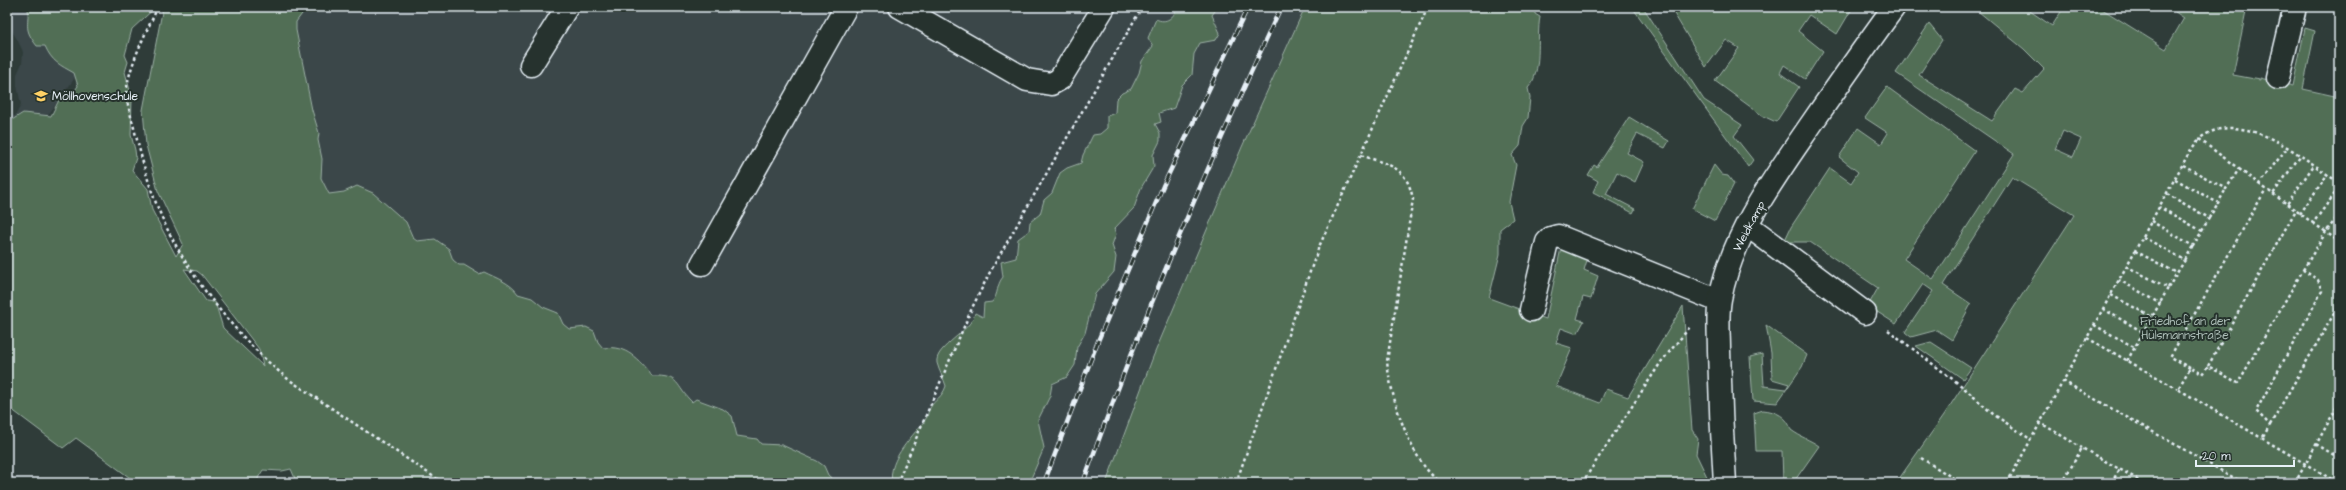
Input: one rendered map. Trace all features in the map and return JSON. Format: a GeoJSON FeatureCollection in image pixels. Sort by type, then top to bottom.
{"type":"FeatureCollection","features":[{"type":"Feature","properties":{"kind":"street"},"geometry":{"type":"LineString","coordinates":[[531,65],[566,7]]}},
{"type":"Feature","properties":{"kind":"street"},"geometry":{"type":"LineString","coordinates":[[702,264],[846,7]]}},
{"type":"Feature","properties":{"kind":"street"},"geometry":{"type":"LineString","coordinates":[[900,7],[1027,80],[1051,84],[1060,79],[1104,7]]}},
{"type":"Feature","properties":{"kind":"street"},"geometry":{"type":"LineString","coordinates":[[2278,78],[2295,7]]}},
{"type":"Feature","properties":{"kind":"street","name":"Weidkamp"},"geometry":{"type":"LineString","coordinates":[[1725,483],[1720,407],[1719,302],[1726,274],[1747,225],[1803,137],[1892,8]]}},
{"type":"Feature","properties":{"kind":"street"},"geometry":{"type":"LineString","coordinates":[[1747,225],[1865,313]]}},
{"type":"Feature","properties":{"kind":"street"},"geometry":{"type":"LineString","coordinates":[[1531,310],[1547,242],[1551,238],[1558,236],[1719,302]]}},
{"type":"Feature","properties":{"kind":"path"},"geometry":{"type":"LineString","coordinates":[[158,7],[130,72],[126,85],[126,98],[156,204],[185,261],[253,349],[271,365],[288,379],[443,483]]}},
{"type":"Feature","properties":{"kind":"path"},"geometry":{"type":"LineString","coordinates":[[897,483],[970,314],[990,272],[1142,7]]}},
{"type":"Feature","properties":{"kind":"path"},"geometry":{"type":"LineString","coordinates":[[1236,483],[1318,249],[1428,7]]}},
{"type":"Feature","properties":{"kind":"path"},"geometry":{"type":"LineString","coordinates":[[2007,483],[2039,422],[2126,266],[2183,164],[2199,139],[2213,132],[2236,129],[2262,134],[2300,156],[2339,183]]}},
{"type":"Feature","properties":{"kind":"path"},"geometry":{"type":"LineString","coordinates":[[2199,139],[2339,242]]}},
{"type":"Feature","properties":{"kind":"path"},"geometry":{"type":"LineString","coordinates":[[2259,184],[2287,148]]}},
{"type":"Feature","properties":{"kind":"path"},"geometry":{"type":"LineString","coordinates":[[1361,155],[1401,171],[1409,182],[1413,199],[1387,361],[1389,384],[1399,417],[1415,451],[1436,479],[1442,483]]}},
{"type":"Feature","properties":{"kind":"path"},"geometry":{"type":"LineString","coordinates":[[2273,194],[2300,156]]}},
{"type":"Feature","properties":{"kind":"path"},"geometry":{"type":"LineString","coordinates":[[2183,164],[2226,189]]}},
{"type":"Feature","properties":{"kind":"path"},"geometry":{"type":"LineString","coordinates":[[2287,204],[2314,165]]}},
{"type":"Feature","properties":{"kind":"path"},"geometry":{"type":"LineString","coordinates":[[2127,361],[2168,288],[2239,169]]}},
{"type":"Feature","properties":{"kind":"path"},"geometry":{"type":"LineString","coordinates":[[2300,214],[2327,175]]}},
{"type":"Feature","properties":{"kind":"path"},"geometry":{"type":"LineString","coordinates":[[2175,179],[2218,203]]}},
{"type":"Feature","properties":{"kind":"path"},"geometry":{"type":"LineString","coordinates":[[2313,223],[2339,188]]}},
{"type":"Feature","properties":{"kind":"path"},"geometry":{"type":"LineString","coordinates":[[2266,189],[2170,356],[2202,374],[2208,366],[2296,210]]}},
{"type":"Feature","properties":{"kind":"path"},"geometry":{"type":"LineString","coordinates":[[2167,194],[2210,218]]}},
{"type":"Feature","properties":{"kind":"path"},"geometry":{"type":"LineString","coordinates":[[2159,207],[2202,231]]}},
{"type":"Feature","properties":{"kind":"path"},"geometry":{"type":"LineString","coordinates":[[2208,366],[2238,384],[2303,270],[2326,232],[2339,215]]}},
{"type":"Feature","properties":{"kind":"path"},"geometry":{"type":"LineString","coordinates":[[2151,222],[2193,246]]}},
{"type":"Feature","properties":{"kind":"path"},"geometry":{"type":"LineString","coordinates":[[2143,236],[2185,260]]}},
{"type":"Feature","properties":{"kind":"path"},"geometry":{"type":"LineString","coordinates":[[2135,251],[2177,273]]}},
{"type":"Feature","properties":{"kind":"path"},"geometry":{"type":"LineString","coordinates":[[2126,266],[2168,288]]}},
{"type":"Feature","properties":{"kind":"path"},"geometry":{"type":"LineString","coordinates":[[2270,425],[2256,411],[2322,291],[2318,280],[2303,270]]}},
{"type":"Feature","properties":{"kind":"path"},"geometry":{"type":"LineString","coordinates":[[2119,280],[2160,303]]}},
{"type":"Feature","properties":{"kind":"path"},"geometry":{"type":"LineString","coordinates":[[2110,295],[2152,316]]}},
{"type":"Feature","properties":{"kind":"path"},"geometry":{"type":"LineString","coordinates":[[1582,483],[1675,343],[1684,332],[1719,302]]}},
{"type":"Feature","properties":{"kind":"path"},"geometry":{"type":"LineString","coordinates":[[2263,437],[2339,305]]}},
{"type":"Feature","properties":{"kind":"path"},"geometry":{"type":"LineString","coordinates":[[2103,309],[2143,332]]}},
{"type":"Feature","properties":{"kind":"path"},"geometry":{"type":"LineString","coordinates":[[1865,313],[1963,386],[1993,414],[2030,439]]}},
{"type":"Feature","properties":{"kind":"path"},"geometry":{"type":"LineString","coordinates":[[2094,325],[2134,347]]}},
{"type":"Feature","properties":{"kind":"path"},"geometry":{"type":"LineString","coordinates":[[2087,338],[2263,437],[2338,483]]}},
{"type":"Feature","properties":{"kind":"path"},"geometry":{"type":"LineString","coordinates":[[2178,389],[2190,368]]}},
{"type":"Feature","properties":{"kind":"path"},"geometry":{"type":"LineString","coordinates":[[2063,381],[2243,483]]}},
{"type":"Feature","properties":{"kind":"path"},"geometry":{"type":"LineString","coordinates":[[2295,483],[2339,403]]}},
{"type":"Feature","properties":{"kind":"path"},"geometry":{"type":"LineString","coordinates":[[2039,422],[2144,483]]}},
{"type":"Feature","properties":{"kind":"path"},"geometry":{"type":"LineString","coordinates":[[2316,444],[2339,458]]}},
{"type":"Feature","properties":{"kind":"path"},"geometry":{"type":"LineString","coordinates":[[2062,483],[2082,448]]}},
{"type":"Feature","properties":{"kind":"path"},"geometry":{"type":"LineString","coordinates":[[1922,458],[1961,483]]}},
{"type":"Feature","properties":{"kind":"path"},"geometry":{"type":"LineString","coordinates":[[2111,483],[2120,469]]}},
{"type":"Feature","properties":{"kind":"shaded area","name":"Möllhovenschule"},"geometry":{"type":"Polygon","coordinates":[[[7,7],[100,7],[90,57],[7,172],[7,114],[15,116],[21,105],[17,86],[17,74],[22,63],[23,52],[7,23],[7,7]]]}},
{"type":"Feature","properties":{"kind":"shaded area"},"geometry":{"type":"Polygon","coordinates":[[[290,7],[1305,7],[1242,147],[1153,357],[1106,483],[797,483],[326,204],[304,156],[290,7]]]}},
{"type":"Feature","properties":{"kind":"green space"},"geometry":{"type":"Polygon","coordinates":[[[28,7],[156,7],[132,29],[125,55],[128,62],[125,72],[132,98],[131,135],[136,158],[132,170],[148,189],[152,210],[176,256],[183,244],[158,191],[146,145],[143,110],[163,7],[307,7],[296,22],[296,30],[312,110],[319,133],[318,140],[322,159],[321,178],[329,194],[344,192],[357,186],[373,193],[406,222],[413,238],[417,241],[435,239],[449,249],[453,260],[459,265],[464,265],[479,274],[484,272],[507,284],[518,294],[532,298],[543,307],[558,313],[563,324],[569,329],[586,327],[594,331],[598,342],[603,348],[619,349],[631,354],[652,376],[668,377],[673,380],[692,402],[696,399],[723,409],[732,416],[737,436],[757,439],[761,444],[782,445],[817,461],[824,466],[828,475],[837,483],[297,483],[291,469],[282,471],[263,470],[258,478],[259,483],[137,483],[76,438],[63,448],[7,406],[7,123],[23,113],[51,116],[60,98],[75,90],[78,86],[74,73],[54,59],[45,46],[37,46],[33,40],[28,31],[28,7]],[[184,269],[206,301],[215,302],[223,328],[263,366],[259,349],[202,275],[197,271],[184,269]]]}},
{"type":"Feature","properties":{"kind":"green space"},"geometry":{"type":"Polygon","coordinates":[[[1177,7],[1218,7],[1212,15],[1220,33],[1216,40],[1200,43],[1194,54],[1192,75],[1182,85],[1174,108],[1159,113],[1161,122],[1155,124],[1160,133],[1160,141],[1153,155],[1154,166],[1141,188],[1134,208],[1114,229],[1116,234],[1112,245],[1116,257],[1114,272],[1095,294],[1085,333],[1077,347],[1075,365],[1067,377],[1052,384],[1050,396],[1038,420],[1044,448],[1029,483],[892,483],[894,465],[903,447],[927,417],[928,411],[943,393],[946,386],[937,363],[941,351],[967,326],[975,313],[983,317],[984,303],[992,302],[996,296],[999,283],[1003,277],[1001,262],[1016,258],[1018,239],[1029,231],[1030,222],[1040,214],[1044,200],[1052,193],[1060,173],[1067,168],[1081,163],[1083,155],[1093,135],[1100,134],[1107,128],[1107,116],[1115,113],[1116,99],[1122,93],[1131,89],[1139,73],[1142,61],[1153,46],[1148,38],[1156,19],[1163,21],[1169,19],[1176,11],[1177,7]]]}},
{"type":"Feature","properties":{"kind":"green space"},"geometry":{"type":"Polygon","coordinates":[[[1305,7],[1535,7],[1535,14],[1540,17],[1537,64],[1533,81],[1528,88],[1530,98],[1528,118],[1523,126],[1520,146],[1512,155],[1516,165],[1509,202],[1513,219],[1500,229],[1500,254],[1489,298],[1546,319],[1561,248],[1588,257],[1584,270],[1598,276],[1591,299],[1583,297],[1577,319],[1584,321],[1577,334],[1561,328],[1556,343],[1572,348],[1556,386],[1600,403],[1606,389],[1628,397],[1683,306],[1692,430],[1698,439],[1696,454],[1710,483],[1106,483],[1153,357],[1242,147],[1305,7]]]}},
{"type":"Feature","properties":{"kind":"green space"},"geometry":{"type":"Polygon","coordinates":[[[1632,7],[1643,7],[1704,100],[1742,125],[1734,136],[1753,160],[1748,167],[1632,7]]]}},
{"type":"Feature","properties":{"kind":"green space"},"geometry":{"type":"Polygon","coordinates":[[[1670,7],[1853,7],[1837,34],[1809,15],[1798,31],[1823,51],[1805,79],[1784,65],[1780,73],[1799,87],[1776,122],[1763,116],[1715,81],[1739,48],[1726,40],[1706,67],[1670,7]]]}},
{"type":"Feature","properties":{"kind":"green space","name":"Friedhof an der Hülsmannstraße"},"geometry":{"type":"Polygon","coordinates":[[[1973,7],[2024,7],[2052,26],[2064,7],[2099,7],[2166,49],[2184,18],[2168,7],[2247,7],[2233,75],[2260,80],[2260,78],[2293,86],[2305,28],[2315,31],[2303,89],[2339,97],[2339,483],[1896,483],[1944,415],[2074,215],[2012,177],[1943,285],[1971,304],[1952,340],[1937,330],[1911,337],[1905,332],[1933,291],[1923,284],[1896,324],[1868,306],[1878,288],[1810,242],[1784,242],[1791,227],[1830,168],[1851,183],[1858,172],[1839,157],[1858,128],[1881,144],[1888,133],[1865,118],[1887,87],[1975,151],[1904,259],[1933,279],[2014,154],[1896,73],[1929,24],[1942,40],[1919,75],[1992,121],[2015,89],[2023,93],[2044,69],[2024,49],[1973,7]],[[2063,131],[2055,149],[2073,157],[2081,139],[2063,131]]]}},
{"type":"Feature","properties":{"kind":"green space"},"geometry":{"type":"Polygon","coordinates":[[[1629,117],[1669,141],[1665,148],[1637,134],[1627,153],[1644,162],[1635,182],[1617,172],[1606,194],[1635,209],[1633,213],[1593,192],[1598,181],[1588,175],[1594,165],[1597,167],[1629,117]]]}},
{"type":"Feature","properties":{"kind":"green space"},"geometry":{"type":"Polygon","coordinates":[[[1714,165],[1722,175],[1728,176],[1734,184],[1715,221],[1692,209],[1714,165]]]}},
{"type":"Feature","properties":{"kind":"green space"},"geometry":{"type":"Polygon","coordinates":[[[1766,325],[1807,355],[1802,367],[1777,403],[1753,401],[1750,357],[1762,354],[1764,386],[1786,389],[1789,384],[1772,379],[1771,353],[1766,325]]]}},
{"type":"Feature","properties":{"kind":"green space"},"geometry":{"type":"Polygon","coordinates":[[[1931,342],[1971,368],[1963,379],[1916,346],[1931,342]]]}},
{"type":"Feature","properties":{"kind":"green space"},"geometry":{"type":"Polygon","coordinates":[[[1763,410],[1777,413],[1784,418],[1791,430],[1819,446],[1793,483],[1783,483],[1782,451],[1756,451],[1754,413],[1763,410]]]}},
{"type":"Feature","properties":{"kind":"railway"},"geometry":{"type":"LineString","coordinates":[[1044,483],[1098,341],[1163,186],[1248,7]]}},
{"type":"Feature","properties":{"kind":"railway"},"geometry":{"type":"LineString","coordinates":[[1083,483],[1128,362],[1176,243],[1227,124],[1281,7]]}},
{"type":"Feature","properties":{"kind":"place","name":"Möllhovenschule"},"geometry":{"type":"Point","coordinates":[41,96]}}]}
